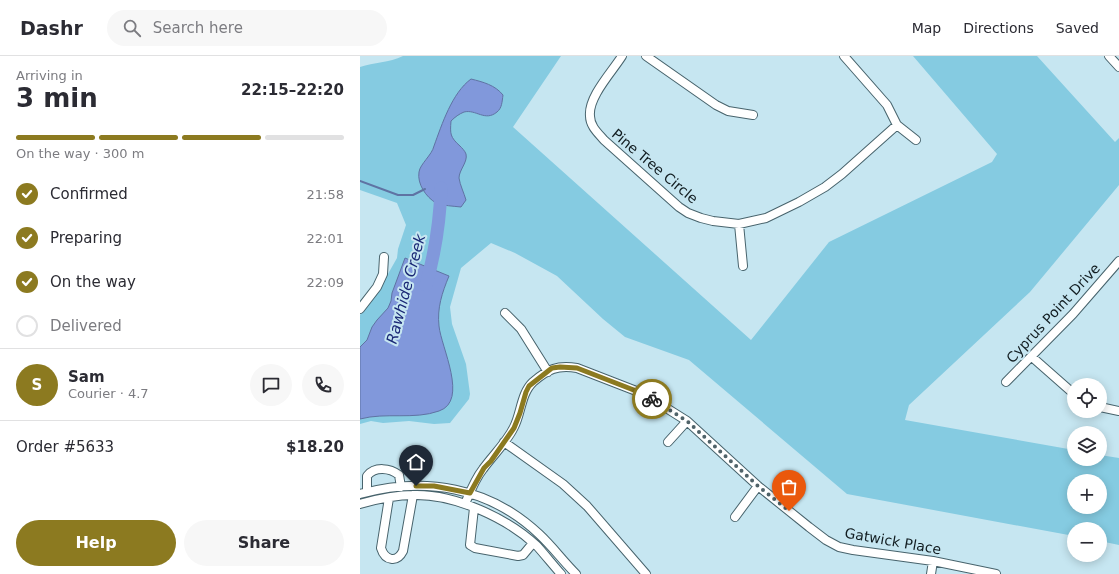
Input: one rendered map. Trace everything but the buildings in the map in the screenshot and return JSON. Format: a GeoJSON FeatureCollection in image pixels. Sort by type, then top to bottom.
{"type":"FeatureCollection","features":[{"type":"Feature","properties":{"kind":"street","name":"Pine Tree Circle"},"geometry":{"type":"LineString","coordinates":[[622,56],[593,99],[590,108],[590,118],[595,130],[604,140],[683,210],[701,218],[739,224],[766,218],[825,187],[842,174],[897,125]]}},
{"type":"Feature","properties":{"kind":"street"},"geometry":{"type":"LineString","coordinates":[[646,56],[716,105],[728,111],[753,115]]}},
{"type":"Feature","properties":{"kind":"street"},"geometry":{"type":"LineString","coordinates":[[844,56],[887,105],[897,125],[916,140]]}},
{"type":"Feature","properties":{"kind":"street"},"geometry":{"type":"LineString","coordinates":[[1109,56],[1119,67]]}},
{"type":"Feature","properties":{"kind":"street"},"geometry":{"type":"LineString","coordinates":[[739,224],[743,266]]}},
{"type":"Feature","properties":{"kind":"street"},"geometry":{"type":"LineString","coordinates":[[360,309],[377,287],[383,274],[384,257]]}},
{"type":"Feature","properties":{"kind":"street","name":"Cyprus Point Drive"},"geometry":{"type":"LineString","coordinates":[[1006,382],[1073,314],[1119,261]]}},
{"type":"Feature","properties":{"kind":"street"},"geometry":{"type":"LineString","coordinates":[[505,313],[521,329],[548,372]]}},
{"type":"Feature","properties":{"kind":"street"},"geometry":{"type":"LineString","coordinates":[[1032,357],[1067,388]]}},
{"type":"Feature","properties":{"kind":"street","name":"Gatwick Place"},"geometry":{"type":"LineString","coordinates":[[465,504],[484,468],[510,435],[517,421],[529,386],[552,368],[577,368],[644,394],[687,421],[758,486],[826,540],[839,547],[933,561],[996,574]]}},
{"type":"Feature","properties":{"kind":"street"},"geometry":{"type":"LineString","coordinates":[[1107,408],[1119,411]]}},
{"type":"Feature","properties":{"kind":"street"},"geometry":{"type":"LineString","coordinates":[[668,442],[687,421]]}},
{"type":"Feature","properties":{"kind":"street"},"geometry":{"type":"LineString","coordinates":[[504,442],[563,484],[582,502],[646,574]]}},
{"type":"Feature","properties":{"kind":"street"},"geometry":{"type":"LineString","coordinates":[[401,486],[399,475],[391,471],[379,469],[371,472],[367,476],[364,493],[401,486],[434,486],[470,493],[493,502],[532,528],[576,574]]}},
{"type":"Feature","properties":{"kind":"street"},"geometry":{"type":"LineString","coordinates":[[735,517],[758,486]]}},
{"type":"Feature","properties":{"kind":"street"},"geometry":{"type":"LineString","coordinates":[[389,498],[381,548],[383,555],[386,558],[394,559],[400,557],[403,550],[413,495]]}},
{"type":"Feature","properties":{"kind":"street"},"geometry":{"type":"LineString","coordinates":[[360,504],[413,495],[434,496],[465,504],[501,520],[533,543],[561,574]]}},
{"type":"Feature","properties":{"kind":"street"},"geometry":{"type":"LineString","coordinates":[[474,508],[470,545],[475,548],[518,556],[523,555],[533,543]]}},
{"type":"Feature","properties":{"kind":"street"},"geometry":{"type":"LineString","coordinates":[[931,574],[933,561]]}},
{"type":"Feature","properties":{"kind":"shaded area"},"geometry":{"type":"Polygon","coordinates":[[[403,56],[561,56],[513,127],[751,340],[829,242],[992,162],[997,154],[913,56],[1037,56],[1115,142],[1119,138],[1119,185],[1030,292],[909,405],[905,420],[1067,449],[1067,466],[1107,466],[1107,456],[1119,458],[1119,545],[1107,542],[1107,522],[1067,522],[1067,535],[847,494],[689,360],[625,337],[603,319],[557,276],[515,253],[491,243],[461,268],[450,307],[452,324],[466,364],[470,394],[469,399],[450,423],[434,424],[409,421],[383,423],[371,421],[360,424],[360,315],[380,288],[397,258],[398,249],[406,225],[397,203],[360,190],[360,67],[403,56]]]}},
{"type":"Feature","properties":{"kind":"water"},"geometry":{"type":"Polygon","coordinates":[[[471,79],[488,84],[500,92],[503,95],[502,105],[493,115],[484,116],[473,112],[464,112],[451,121],[452,138],[466,154],[466,160],[460,172],[459,178],[466,200],[461,207],[442,205],[436,203],[423,190],[419,181],[419,172],[421,166],[433,149],[444,119],[458,92],[471,79]]]}},
{"type":"Feature","properties":{"kind":"water"},"geometry":{"type":"Polygon","coordinates":[[[405,258],[449,276],[441,301],[439,326],[451,373],[453,385],[452,396],[448,405],[439,411],[429,414],[410,416],[380,416],[360,419],[360,347],[367,340],[372,327],[377,320],[388,308],[405,258]]]}},
{"type":"Feature","properties":{"kind":"waterway"},"geometry":{"type":"LineString","coordinates":[[360,181],[398,195],[413,195],[425,189]]}},
{"type":"Feature","properties":{"kind":"waterway","name":"Rawhide Creek"},"geometry":{"type":"LineString","coordinates":[[426,285],[432,261],[440,213],[441,188]]}},
{"type":"Feature","properties":{"kind":"way so far"},"geometry":{"type":"LineString","coordinates":[[652,399],[667,407],[687,421],[758,486],[789,511]]}},
{"type":"Feature","properties":{"kind":"route"},"geometry":{"type":"LineString","coordinates":[[416,486],[434,486],[470,493],[484,468],[491,461],[514,428],[529,386],[552,368],[577,368],[644,394],[652,399]]}}]}
